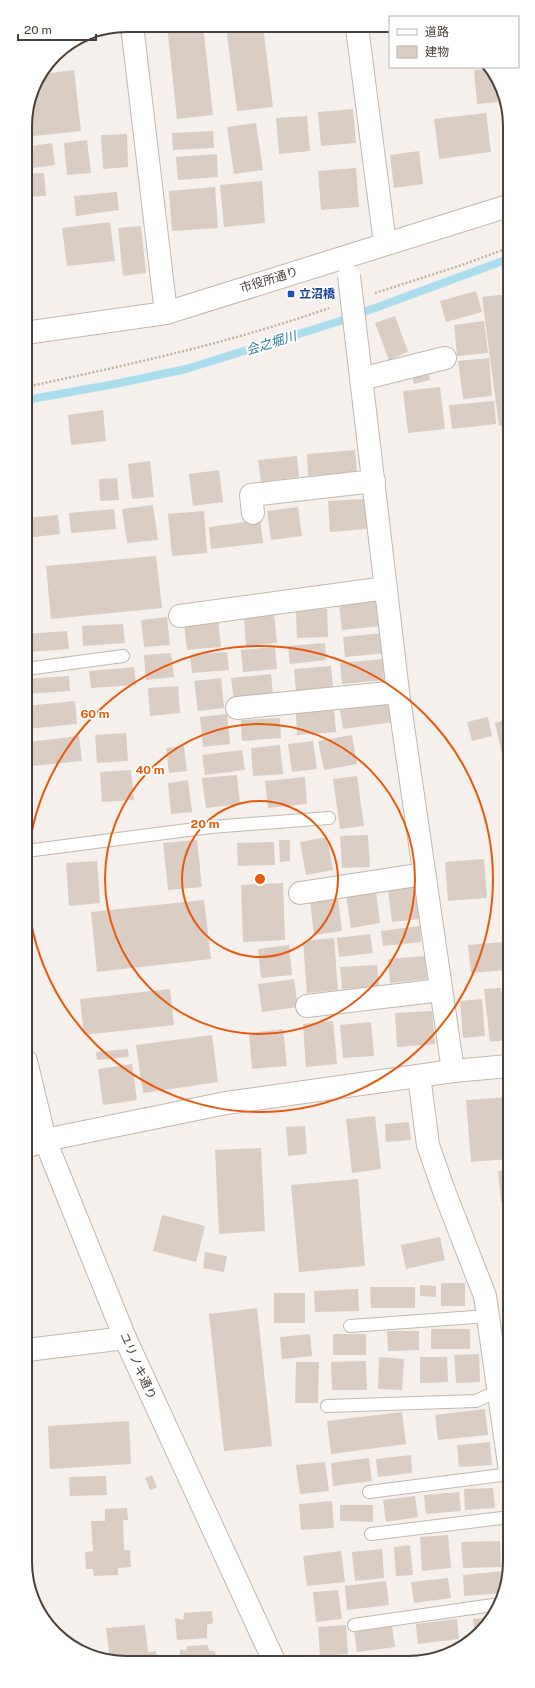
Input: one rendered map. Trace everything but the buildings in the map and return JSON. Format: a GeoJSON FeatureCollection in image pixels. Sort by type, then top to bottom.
{"type":"FeatureCollection","features":[{"type":"Feature","properties":{"kind":"street"},"geometry":{"type":"LineString","coordinates":[[133,32],[166,313]]}},
{"type":"Feature","properties":{"kind":"street"},"geometry":{"type":"LineString","coordinates":[[358,32],[385,244]]}},
{"type":"Feature","properties":{"kind":"street","name":"市役所通り"},"geometry":{"type":"LineString","coordinates":[[32,332],[166,313],[348,266],[385,244],[503,208]]}},
{"type":"Feature","properties":{"kind":"street"},"geometry":{"type":"LineString","coordinates":[[348,266],[398,692],[453,1071]]}},
{"type":"Feature","properties":{"kind":"street"},"geometry":{"type":"LineString","coordinates":[[361,378],[445,358]]}},
{"type":"Feature","properties":{"kind":"street"},"geometry":{"type":"LineString","coordinates":[[253,513],[251,496],[374,482]]}},
{"type":"Feature","properties":{"kind":"street"},"geometry":{"type":"LineString","coordinates":[[180,616],[386,588]]}},
{"type":"Feature","properties":{"kind":"street"},"geometry":{"type":"LineString","coordinates":[[236,708],[398,692]]}},
{"type":"Feature","properties":{"kind":"street"},"geometry":{"type":"LineString","coordinates":[[300,892],[424,874]]}},
{"type":"Feature","properties":{"kind":"street"},"geometry":{"type":"LineString","coordinates":[[307,1006],[441,990]]}},
{"type":"Feature","properties":{"kind":"street"},"geometry":{"type":"LineString","coordinates":[[36,1143],[226,1103],[453,1071],[503,1067]]}},
{"type":"Feature","properties":{"kind":"street"},"geometry":{"type":"LineString","coordinates":[[419,1076],[428,1145],[444,1191],[485,1296],[503,1386]]}},
{"type":"Feature","properties":{"kind":"street","name":"ユリノキ通り"},"geometry":{"type":"LineString","coordinates":[[32,1110],[36,1143],[272,1656]]}},
{"type":"Feature","properties":{"kind":"street"},"geometry":{"type":"LineString","coordinates":[[32,1349],[125,1338]]}},
{"type":"Feature","properties":{"kind":"lane"},"geometry":{"type":"LineString","coordinates":[[32,667],[123,656]]}},
{"type":"Feature","properties":{"kind":"lane"},"geometry":{"type":"LineString","coordinates":[[32,850],[211,827],[329,818]]}},
{"type":"Feature","properties":{"kind":"lane"},"geometry":{"type":"LineString","coordinates":[[350,1326],[488,1316]]}},
{"type":"Feature","properties":{"kind":"lane"},"geometry":{"type":"LineString","coordinates":[[327,1406],[476,1401],[503,1391]]}},
{"type":"Feature","properties":{"kind":"lane"},"geometry":{"type":"LineString","coordinates":[[369,1492],[503,1466]]}},
{"type":"Feature","properties":{"kind":"lane"},"geometry":{"type":"LineString","coordinates":[[371,1534],[503,1518]]}},
{"type":"Feature","properties":{"kind":"lane"},"geometry":{"type":"LineString","coordinates":[[354,1625],[492,1605]]}},
{"type":"Feature","properties":{"kind":"path"},"geometry":{"type":"LineString","coordinates":[[372,294],[462,265],[503,250]]}},
{"type":"Feature","properties":{"kind":"path"},"geometry":{"type":"LineString","coordinates":[[32,386],[120,367],[211,343],[333,306]]}},
{"type":"Feature","properties":{"kind":"waterway","name":"会之堀川"},"geometry":{"type":"LineString","coordinates":[[32,399],[186,369],[337,322],[503,261]]}},
{"type":"Feature","properties":{"kind":"place","name":"立沼橋"},"geometry":{"type":"Point","coordinates":[291,294]}}]}
